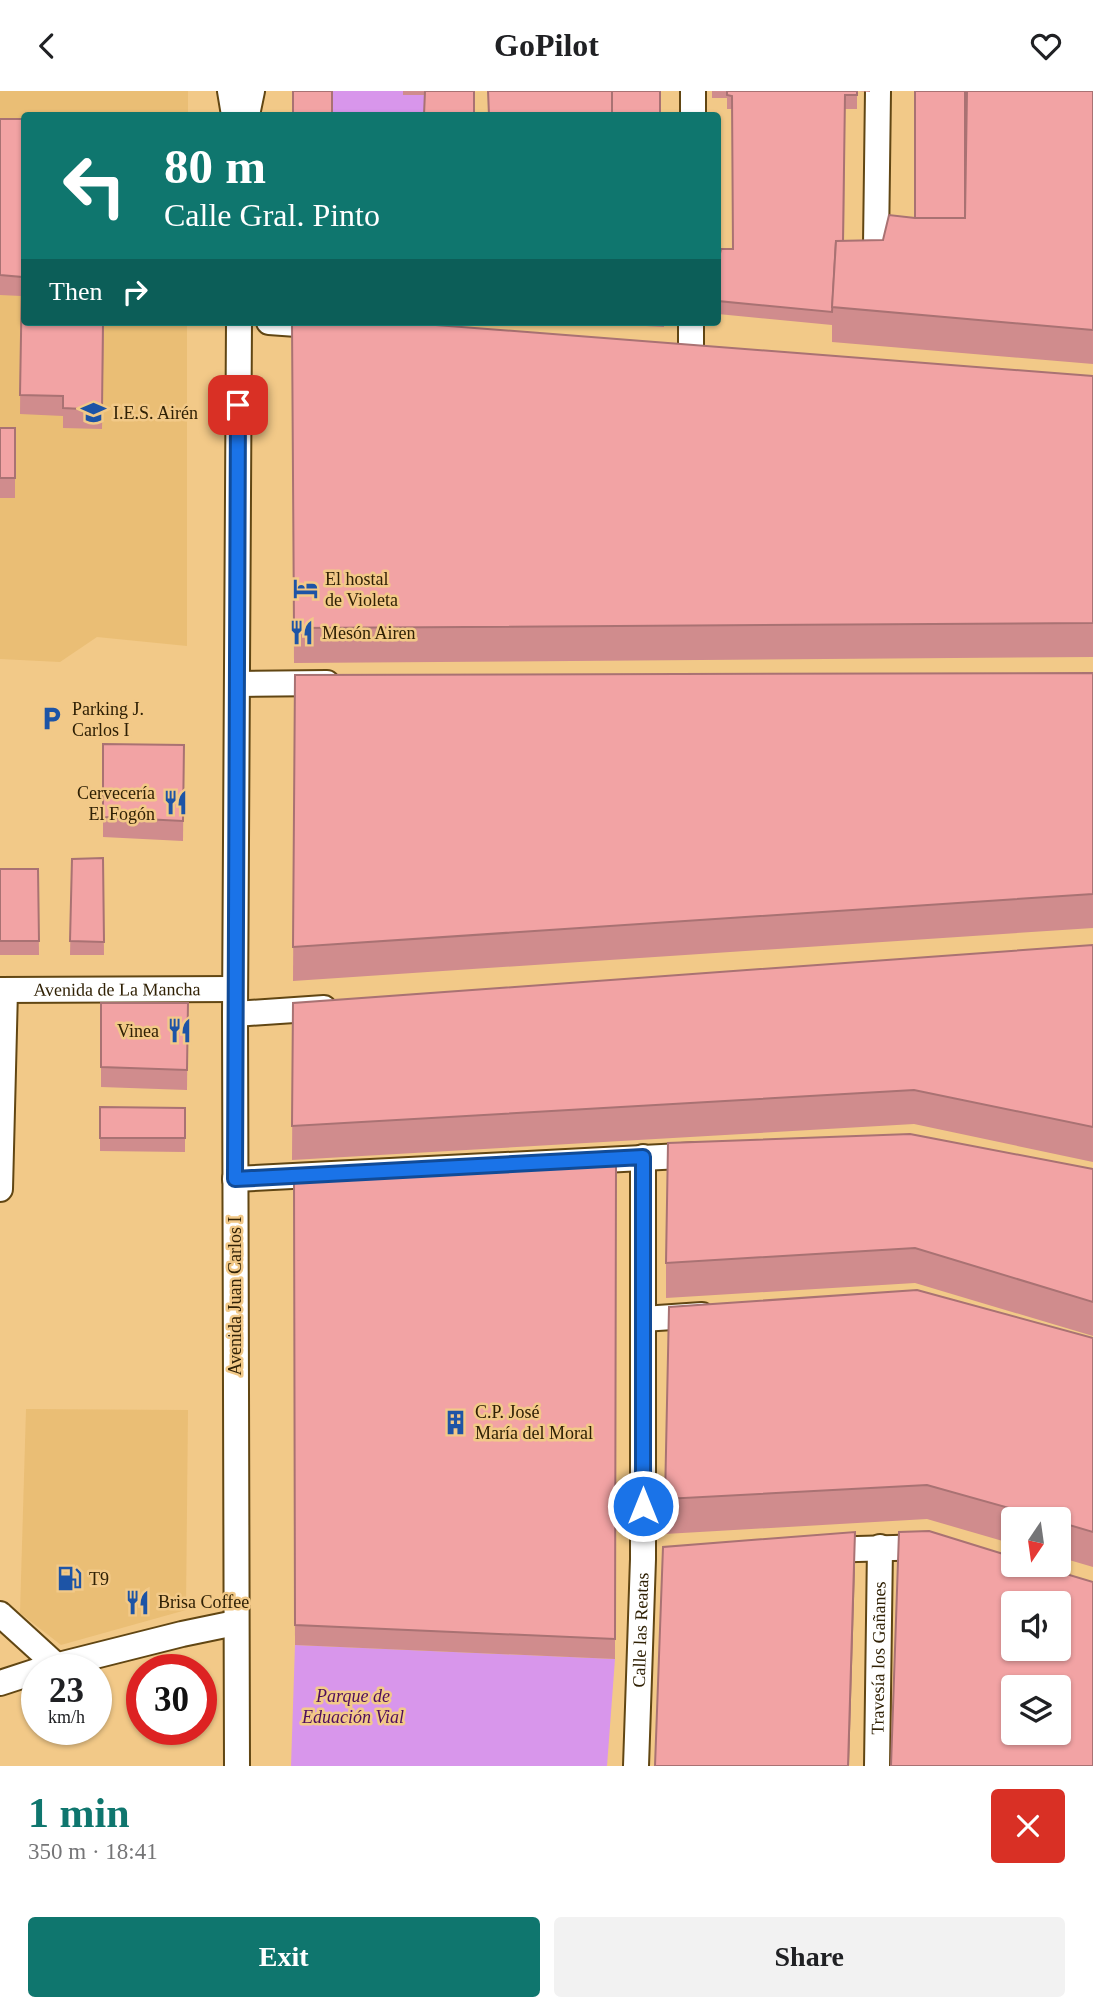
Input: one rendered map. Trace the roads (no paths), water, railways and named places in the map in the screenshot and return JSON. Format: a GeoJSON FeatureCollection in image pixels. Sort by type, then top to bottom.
{"type":"FeatureCollection","features":[{"type":"Feature","properties":{"kind":"street"},"geometry":{"type":"LineString","coordinates":[[230,91],[234,112]]}},
{"type":"Feature","properties":{"kind":"street"},"geometry":{"type":"LineString","coordinates":[[248,112],[252,91]]}},
{"type":"Feature","properties":{"kind":"street"},"geometry":{"type":"LineString","coordinates":[[693,91],[693,112]]}},
{"type":"Feature","properties":{"kind":"street"},"geometry":{"type":"LineString","coordinates":[[876,245],[878,91]]}},
{"type":"Feature","properties":{"kind":"street","name":"Avenida Juan Carlos I"},"geometry":{"type":"LineString","coordinates":[[237,1766],[235,989],[239,326]]}},
{"type":"Feature","properties":{"kind":"street"},"geometry":{"type":"LineString","coordinates":[[325,326],[353,328]]}},
{"type":"Feature","properties":{"kind":"street"},"geometry":{"type":"LineString","coordinates":[[691,326],[691,353]]}},
{"type":"Feature","properties":{"kind":"street"},"geometry":{"type":"LineString","coordinates":[[663,351],[718,356]]}},
{"type":"Feature","properties":{"kind":"street"},"geometry":{"type":"LineString","coordinates":[[237,684],[345,683]]}},
{"type":"Feature","properties":{"kind":"street"},"geometry":{"type":"LineString","coordinates":[[0,1189],[3,989]]}},
{"type":"Feature","properties":{"kind":"street","name":"Avenida de La Mancha"},"geometry":{"type":"LineString","coordinates":[[3,989],[235,989]]}},
{"type":"Feature","properties":{"kind":"street"},"geometry":{"type":"LineString","coordinates":[[235,1014],[345,1007]]}},
{"type":"Feature","properties":{"kind":"street"},"geometry":{"type":"LineString","coordinates":[[235,1179],[723,1155]]}},
{"type":"Feature","properties":{"kind":"street","name":"Calle las Reatas"},"geometry":{"type":"LineString","coordinates":[[636,1766],[643,1559],[643,1157]]}},
{"type":"Feature","properties":{"kind":"street"},"geometry":{"type":"LineString","coordinates":[[643,1319],[723,1314]]}},
{"type":"Feature","properties":{"kind":"street","name":"Travesía los Gañanes"},"geometry":{"type":"LineString","coordinates":[[877,1766],[880,1547]]}},
{"type":"Feature","properties":{"kind":"street"},"geometry":{"type":"LineString","coordinates":[[800,1551],[931,1547],[956,1554]]}},
{"type":"Feature","properties":{"kind":"street"},"geometry":{"type":"LineString","coordinates":[[643,1559],[668,1558]]}},
{"type":"Feature","properties":{"kind":"street"},"geometry":{"type":"LineString","coordinates":[[0,1614],[33,1654]]}},
{"type":"Feature","properties":{"kind":"street"},"geometry":{"type":"LineString","coordinates":[[107,1654],[235,1623]]}},
{"type":"Feature","properties":{"kind":"street"},"geometry":{"type":"LineString","coordinates":[[0,1683],[21,1676]]}},
{"type":"Feature","properties":{"kind":"place","name":"I.E.S. Airén"},"geometry":{"type":"Point","coordinates":[93,413]}},
{"type":"Feature","properties":{"kind":"place","name":"El hostal de Violeta"},"geometry":{"type":"Point","coordinates":[305,589]}},
{"type":"Feature","properties":{"kind":"place","name":"Mesón Airen"},"geometry":{"type":"Point","coordinates":[302,633]}},
{"type":"Feature","properties":{"kind":"place","name":"Parking J. Carlos I"},"geometry":{"type":"Point","coordinates":[52,719]}},
{"type":"Feature","properties":{"kind":"place","name":"Cervecería El Fogón"},"geometry":{"type":"Point","coordinates":[175,803]}},
{"type":"Feature","properties":{"kind":"place","name":"Vinea"},"geometry":{"type":"Point","coordinates":[179,1031]}},
{"type":"Feature","properties":{"kind":"place","name":"C.P. José María del Moral"},"geometry":{"type":"Point","coordinates":[455,1422]}},
{"type":"Feature","properties":{"kind":"place","name":"T9"},"geometry":{"type":"Point","coordinates":[69,1579]}},
{"type":"Feature","properties":{"kind":"place","name":"Brisa Coffee"},"geometry":{"type":"Point","coordinates":[138,1602]}},
{"type":"Feature","properties":{"kind":"park label","name":"Parque de Eduación Vial"},"geometry":{"type":"Point","coordinates":[353,1706]}}]}
